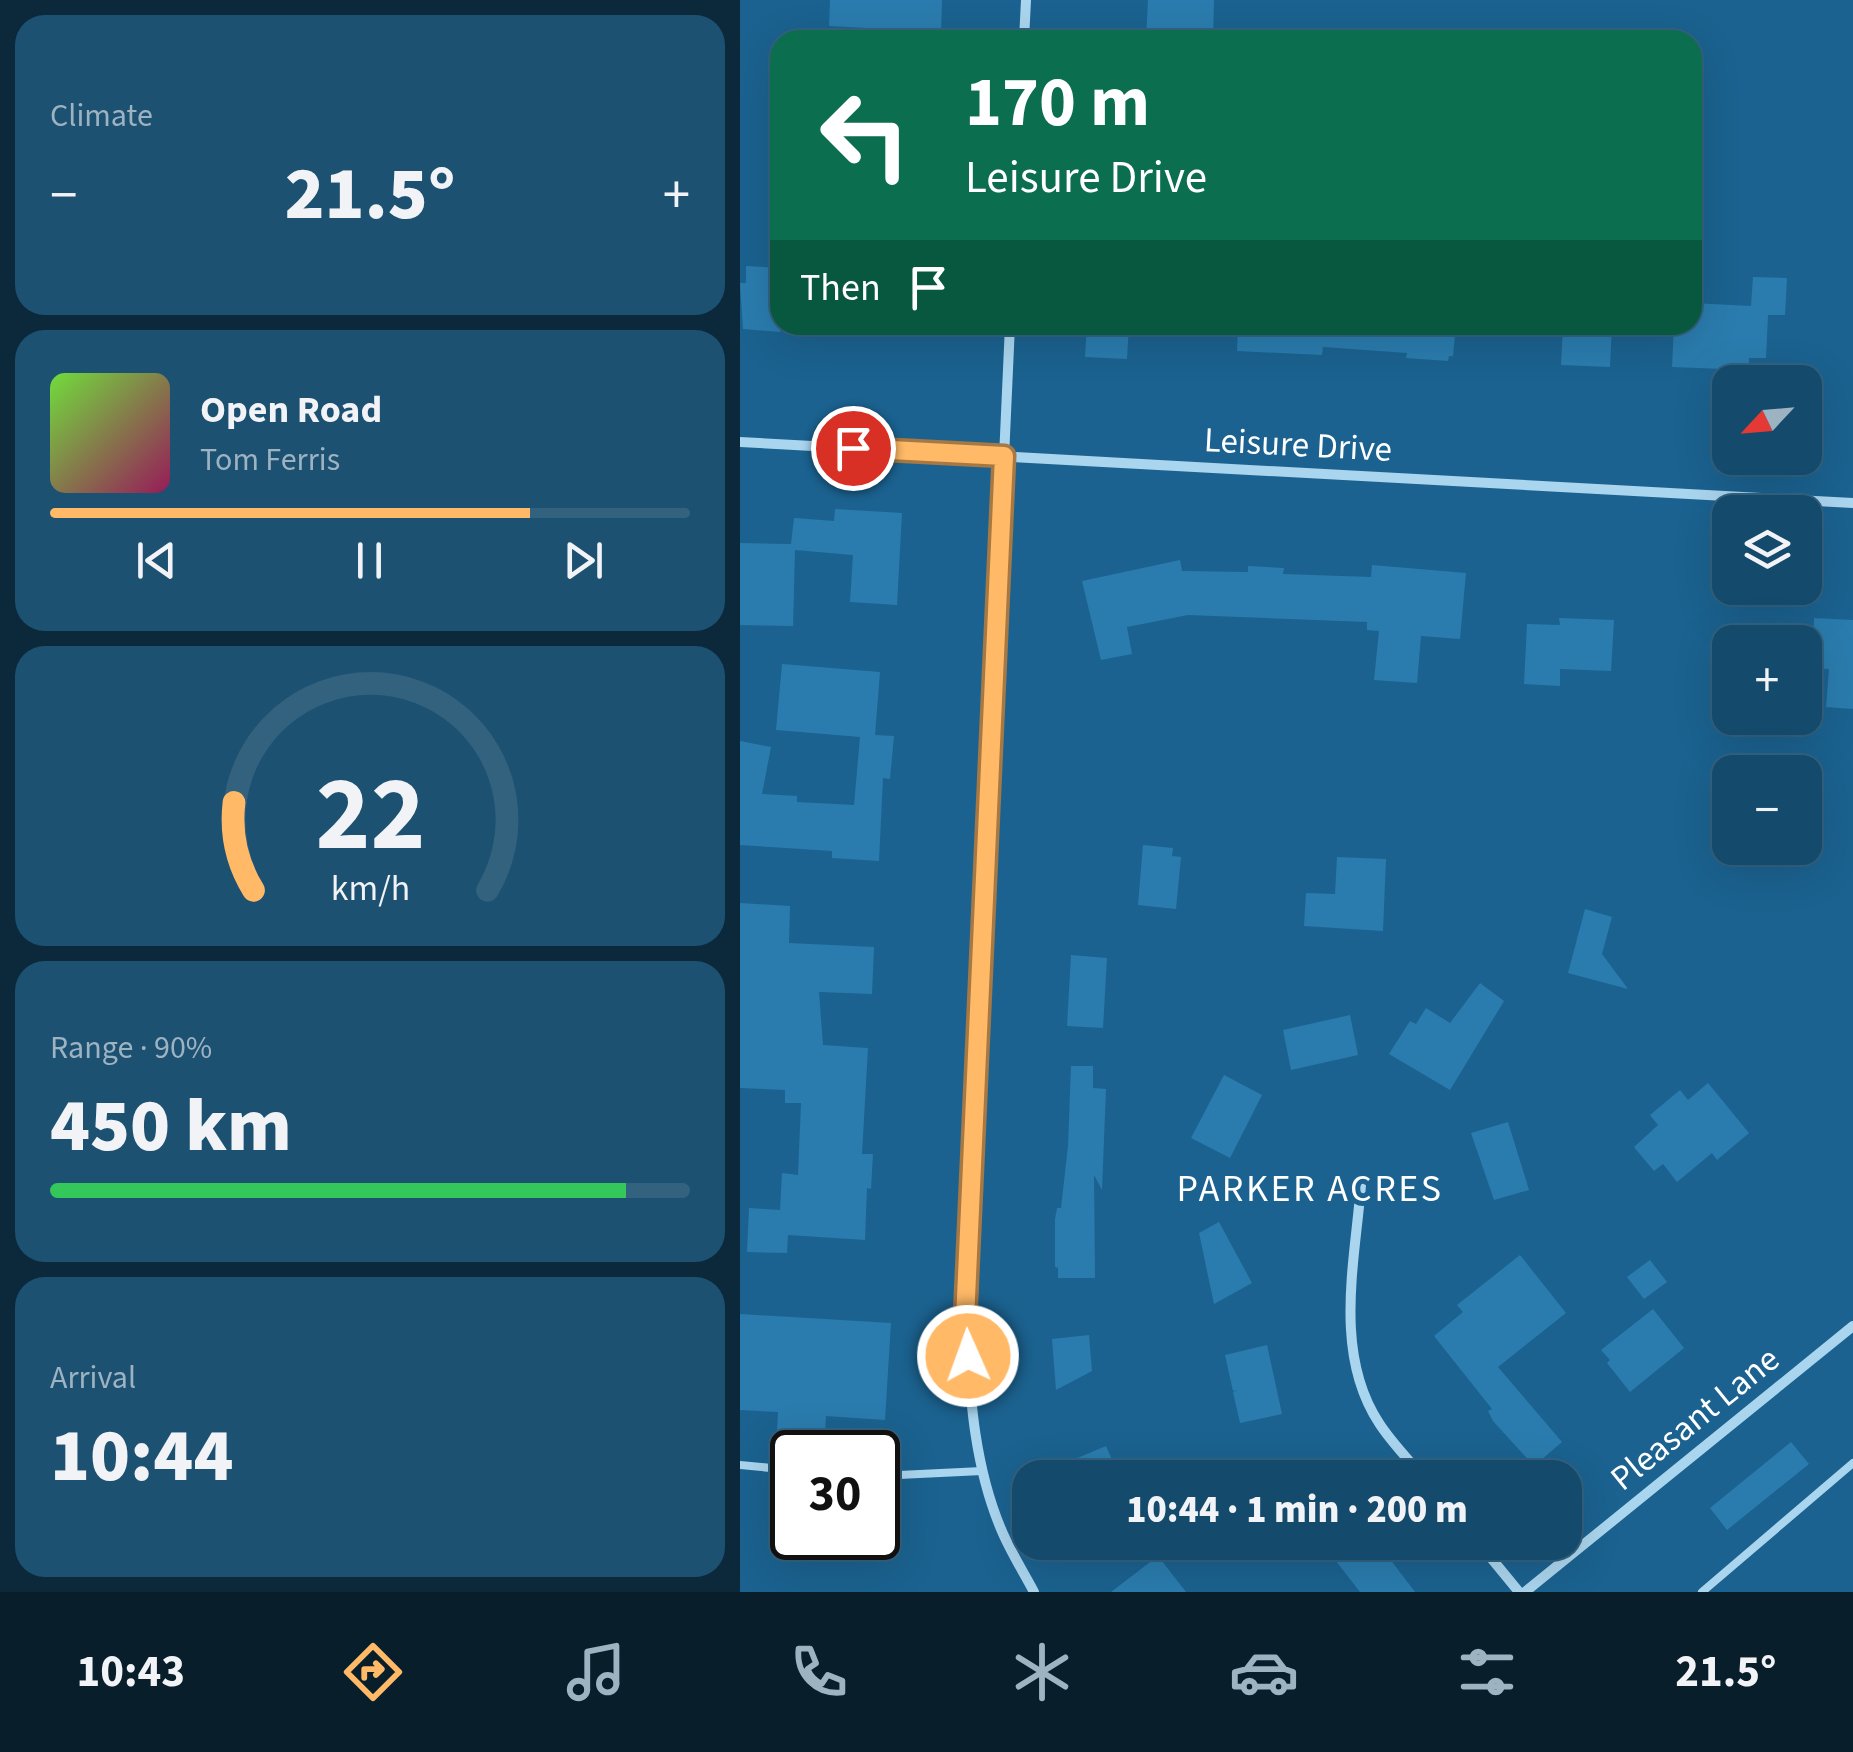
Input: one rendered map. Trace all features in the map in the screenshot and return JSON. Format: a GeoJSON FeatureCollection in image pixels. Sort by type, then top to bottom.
{"type":"FeatureCollection","features":[{"type":"Feature","properties":{"kind":"street"},"geometry":{"type":"LineString","coordinates":[[1024,30],[1026,0]]}},
{"type":"Feature","properties":{"kind":"street"},"geometry":{"type":"LineString","coordinates":[[1010,335],[965,1320],[970,1392],[982,1471],[1001,1529],[1034,1592]]}},
{"type":"Feature","properties":{"kind":"street","name":"Leisure Drive"},"geometry":{"type":"LineString","coordinates":[[740,442],[1853,503]]}},
{"type":"Feature","properties":{"kind":"street"},"geometry":{"type":"LineString","coordinates":[[1361,1185],[1350,1333],[1357,1376],[1378,1422],[1409,1460]]}},
{"type":"Feature","properties":{"kind":"street","name":"Pleasant Lane"},"geometry":{"type":"LineString","coordinates":[[1522,1592],[1853,1326]]}},
{"type":"Feature","properties":{"kind":"street"},"geometry":{"type":"LineString","coordinates":[[1494,1560],[1522,1592]]}},
{"type":"Feature","properties":{"kind":"lane"},"geometry":{"type":"LineString","coordinates":[[1702,1592],[1853,1463]]}},
{"type":"Feature","properties":{"kind":"lane"},"geometry":{"type":"LineString","coordinates":[[740,1465],[770,1468]]}},
{"type":"Feature","properties":{"kind":"lane"},"geometry":{"type":"LineString","coordinates":[[900,1475],[982,1471]]}},
{"type":"Feature","properties":{"kind":"building"},"geometry":{"type":"Polygon","coordinates":[[[830,0],[942,0],[941,30],[829,26],[830,0]]]}},
{"type":"Feature","properties":{"kind":"building"},"geometry":{"type":"Polygon","coordinates":[[[1148,0],[1214,0],[1213,30],[1146,30],[1148,0]]]}},
{"type":"Feature","properties":{"kind":"building"},"geometry":{"type":"Polygon","coordinates":[[[746,266],[770,267],[770,331],[743,329],[740,283],[746,283],[746,266]]]}},
{"type":"Feature","properties":{"kind":"building"},"geometry":{"type":"Polygon","coordinates":[[[1753,277],[1787,278],[1785,315],[1768,315],[1766,358],[1749,358],[1749,365],[1672,367],[1674,335],[1702,335],[1702,304],[1751,306],[1753,277]]]}},
{"type":"Feature","properties":{"kind":"building"},"geometry":{"type":"Polygon","coordinates":[[[1086,335],[1128,335],[1127,359],[1085,357],[1086,335]]]}},
{"type":"Feature","properties":{"kind":"building"},"geometry":{"type":"Polygon","coordinates":[[[1238,335],[1455,335],[1453,356],[1448,361],[1406,358],[1407,353],[1323,347],[1322,355],[1237,351],[1238,335]]]}},
{"type":"Feature","properties":{"kind":"building"},"geometry":{"type":"Polygon","coordinates":[[[1562,335],[1612,335],[1610,367],[1561,365],[1562,335]]]}},
{"type":"Feature","properties":{"kind":"building"},"geometry":{"type":"Polygon","coordinates":[[[835,509],[902,513],[897,605],[850,602],[853,555],[795,550],[793,626],[740,625],[740,543],[791,544],[794,518],[834,521],[835,509]]]}},
{"type":"Feature","properties":{"kind":"building"},"geometry":{"type":"Polygon","coordinates":[[[1180,560],[1182,571],[1248,572],[1248,566],[1284,568],[1283,574],[1371,577],[1372,565],[1466,573],[1460,639],[1421,636],[1417,683],[1374,680],[1379,631],[1367,630],[1367,622],[1188,615],[1127,627],[1132,654],[1101,660],[1082,581],[1180,560]]]}},
{"type":"Feature","properties":{"kind":"building"},"geometry":{"type":"Polygon","coordinates":[[[1559,618],[1614,620],[1611,671],[1560,669],[1560,686],[1524,684],[1527,624],[1560,625],[1559,618]]]}},
{"type":"Feature","properties":{"kind":"building"},"geometry":{"type":"Polygon","coordinates":[[[1814,618],[1853,620],[1853,709],[1826,707],[1829,669],[1822,669],[1822,625],[1814,625],[1814,618]]]}},
{"type":"Feature","properties":{"kind":"building"},"geometry":{"type":"Polygon","coordinates":[[[782,664],[880,672],[875,735],[894,736],[890,779],[883,778],[879,861],[832,858],[832,851],[740,845],[740,741],[771,747],[762,794],[797,796],[797,802],[854,805],[860,737],[776,730],[782,664]]]}},
{"type":"Feature","properties":{"kind":"building"},"geometry":{"type":"Polygon","coordinates":[[[1143,845],[1173,848],[1172,856],[1181,857],[1176,909],[1138,905],[1143,845]]]}},
{"type":"Feature","properties":{"kind":"building"},"geometry":{"type":"Polygon","coordinates":[[[1337,857],[1386,859],[1383,931],[1304,926],[1306,893],[1335,894],[1337,857]]]}},
{"type":"Feature","properties":{"kind":"building"},"geometry":{"type":"Polygon","coordinates":[[[740,903],[790,906],[789,943],[874,947],[872,994],[819,992],[823,1045],[868,1048],[862,1154],[873,1154],[865,1240],[788,1235],[787,1253],[747,1252],[749,1208],[780,1210],[782,1173],[798,1175],[801,1103],[785,1103],[785,1090],[740,1088],[740,903]]]}},
{"type":"Feature","properties":{"kind":"building"},"geometry":{"type":"Polygon","coordinates":[[[1585,909],[1612,917],[1602,954],[1628,989],[1568,973],[1585,909]]]}},
{"type":"Feature","properties":{"kind":"building"},"geometry":{"type":"Polygon","coordinates":[[[1071,955],[1107,958],[1103,1028],[1067,1026],[1071,955]]]}},
{"type":"Feature","properties":{"kind":"building"},"geometry":{"type":"Polygon","coordinates":[[[1480,983],[1504,1001],[1450,1090],[1389,1054],[1410,1021],[1416,1024],[1426,1008],[1450,1023],[1480,983]]]}},
{"type":"Feature","properties":{"kind":"building"},"geometry":{"type":"Polygon","coordinates":[[[1350,1015],[1358,1055],[1291,1070],[1283,1030],[1350,1015]]]}},
{"type":"Feature","properties":{"kind":"building"},"geometry":{"type":"Polygon","coordinates":[[[1071,1066],[1093,1066],[1093,1088],[1106,1089],[1102,1190],[1094,1175],[1095,1278],[1058,1278],[1055,1267],[1055,1219],[1057,1208],[1061,1208],[1068,1146],[1071,1066]]]}},
{"type":"Feature","properties":{"kind":"building"},"geometry":{"type":"Polygon","coordinates":[[[1224,1075],[1262,1095],[1230,1158],[1191,1138],[1224,1075]]]}},
{"type":"Feature","properties":{"kind":"building"},"geometry":{"type":"Polygon","coordinates":[[[1708,1083],[1749,1133],[1717,1160],[1712,1153],[1677,1182],[1663,1164],[1654,1171],[1634,1147],[1658,1125],[1650,1115],[1680,1090],[1688,1100],[1708,1083]]]}},
{"type":"Feature","properties":{"kind":"building"},"geometry":{"type":"Polygon","coordinates":[[[1508,1122],[1529,1190],[1494,1200],[1471,1133],[1508,1122]]]}},
{"type":"Feature","properties":{"kind":"building"},"geometry":{"type":"Polygon","coordinates":[[[1219,1222],[1252,1283],[1214,1304],[1199,1233],[1219,1222]]]}},
{"type":"Feature","properties":{"kind":"building"},"geometry":{"type":"Polygon","coordinates":[[[1520,1255],[1566,1313],[1498,1367],[1562,1442],[1541,1460],[1529,1460],[1493,1421],[1488,1411],[1492,1409],[1434,1336],[1463,1312],[1457,1305],[1520,1255]]]}},
{"type":"Feature","properties":{"kind":"building"},"geometry":{"type":"Polygon","coordinates":[[[1650,1260],[1667,1282],[1644,1299],[1627,1277],[1650,1260]]]}},
{"type":"Feature","properties":{"kind":"building"},"geometry":{"type":"Polygon","coordinates":[[[1653,1309],[1684,1348],[1630,1392],[1601,1350],[1653,1309]]]}},
{"type":"Feature","properties":{"kind":"building"},"geometry":{"type":"Polygon","coordinates":[[[740,1314],[891,1323],[885,1420],[826,1416],[825,1430],[777,1430],[778,1412],[740,1410],[740,1314]]]}},
{"type":"Feature","properties":{"kind":"building"},"geometry":{"type":"Polygon","coordinates":[[[1089,1335],[1092,1371],[1056,1390],[1052,1339],[1089,1335]]]}},
{"type":"Feature","properties":{"kind":"building"},"geometry":{"type":"Polygon","coordinates":[[[1267,1345],[1282,1414],[1240,1423],[1233,1392],[1238,1390],[1233,1391],[1225,1355],[1267,1345]]]}},
{"type":"Feature","properties":{"kind":"building"},"geometry":{"type":"Polygon","coordinates":[[[1791,1442],[1809,1464],[1727,1530],[1710,1508],[1791,1442]]]}},
{"type":"Feature","properties":{"kind":"building"},"geometry":{"type":"Polygon","coordinates":[[[1106,1446],[1112,1460],[1073,1460],[1106,1446]]]}},
{"type":"Feature","properties":{"kind":"building"},"geometry":{"type":"Polygon","coordinates":[[[1153,1560],[1161,1560],[1186,1592],[1111,1592],[1153,1560]]]}},
{"type":"Feature","properties":{"kind":"building"},"geometry":{"type":"Polygon","coordinates":[[[1335,1560],[1391,1560],[1415,1592],[1360,1592],[1335,1560]]]}},
{"type":"Feature","properties":{"kind":"district","name":"PARKER ACRES"},"geometry":{"type":"Point","coordinates":[1310,1189]}},
{"type":"Feature","properties":{"kind":"route"},"geometry":{"type":"LineString","coordinates":[[853,448],[1004,456],[965,1320],[968,1356]]}}]}
